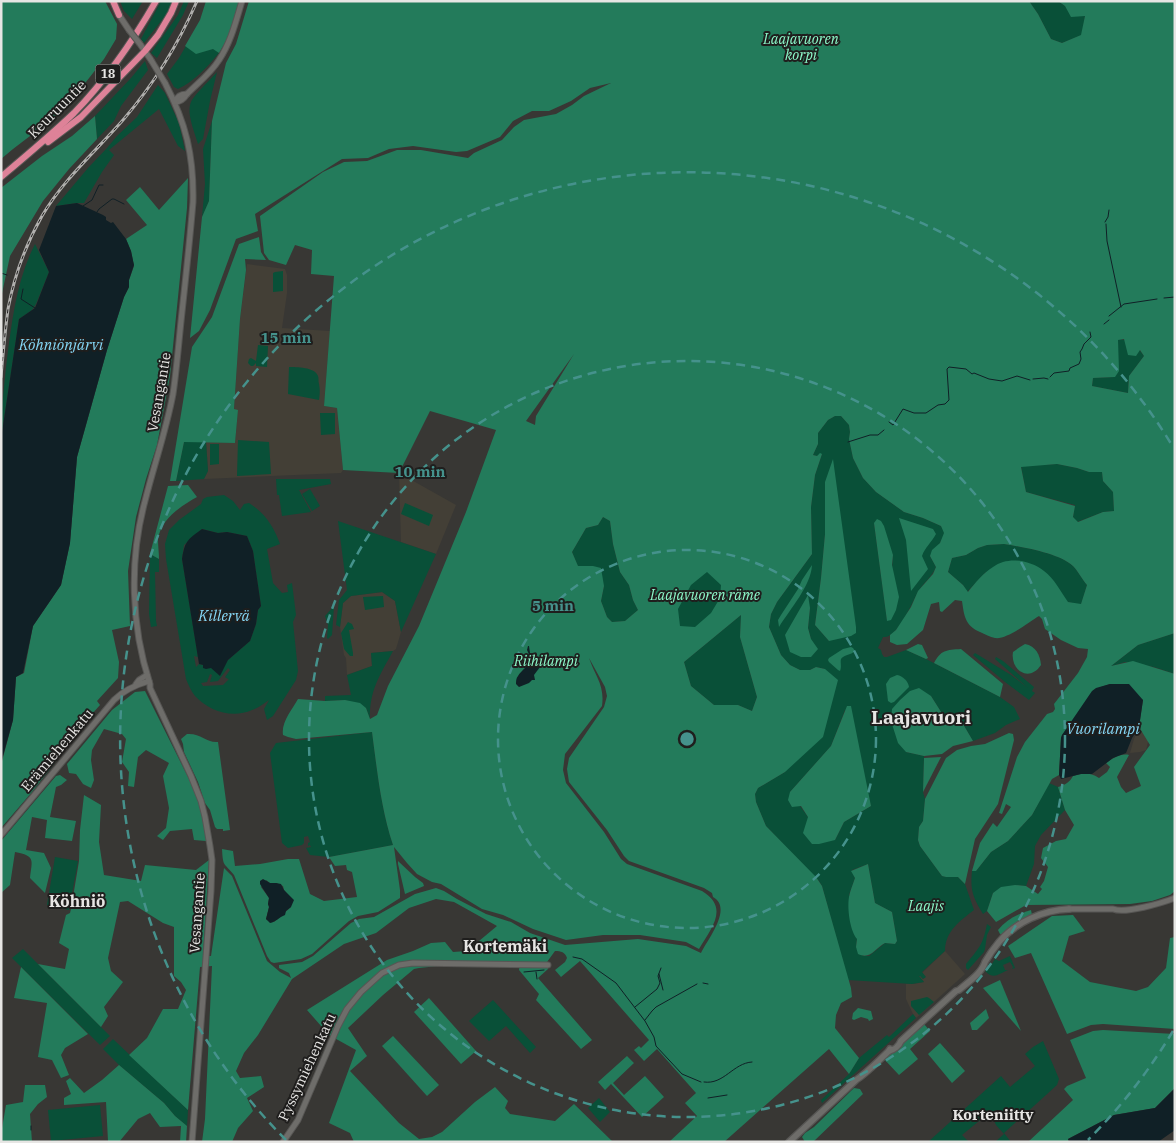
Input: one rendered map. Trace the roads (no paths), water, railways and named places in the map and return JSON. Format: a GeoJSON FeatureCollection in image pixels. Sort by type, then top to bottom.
{"type":"FeatureCollection","features":[{"type":"Feature","properties":{"kind":"highway"},"geometry":{"type":"LineString","coordinates":[[113,1],[119,15]]}},
{"type":"Feature","properties":{"kind":"highway","name":"Keuruuntie"},"geometry":{"type":"LineString","coordinates":[[1,177],[51,134],[90,96],[118,61],[156,1]]}},
{"type":"Feature","properties":{"kind":"highway"},"geometry":{"type":"LineString","coordinates":[[18,162],[81,117],[145,51],[158,35],[171,14],[176,1]]}},
{"type":"Feature","properties":{"kind":"main road"},"geometry":{"type":"LineString","coordinates":[[789,1142],[889,1051],[890,1048],[901,1041],[978,973],[999,942],[1011,931],[1036,916],[1056,910],[1069,909]]}},
{"type":"Feature","properties":{"kind":"street"},"geometry":{"type":"LineString","coordinates":[[175,102],[179,102],[219,60],[231,36],[242,1]]}},
{"type":"Feature","properties":{"kind":"street","name":"Vesangantie"},"geometry":{"type":"LineString","coordinates":[[119,15],[151,60],[175,102],[184,126],[190,151],[193,182],[193,202],[173,395],[145,500],[137,541],[134,596],[139,637],[149,680],[155,693],[154,697],[196,787],[205,817],[212,860],[192,1142]]}},
{"type":"Feature","properties":{"kind":"street","name":"Erämiehenkatu"},"geometry":{"type":"LineString","coordinates":[[1,835],[108,706],[122,692],[136,684],[139,680],[149,680]]}},
{"type":"Feature","properties":{"kind":"street"},"geometry":{"type":"LineString","coordinates":[[1069,909],[1127,907],[1131,909],[1175,898]]}},
{"type":"Feature","properties":{"kind":"street","name":"Pyssymiehenkatu"},"geometry":{"type":"LineString","coordinates":[[283,1142],[298,1120],[347,1009],[361,992],[386,970],[399,965],[413,963],[548,965]]}},
{"type":"Feature","properties":{"kind":"water","name":"Köhniönjärvi"},"geometry":{"type":"Polygon","coordinates":[[[77,203],[103,215],[111,223],[113,222],[126,239],[134,265],[129,280],[129,287],[107,350],[77,457],[70,543],[61,585],[33,626],[23,673],[16,677],[13,720],[1,763],[1,439],[19,319],[35,308],[49,272],[39,250],[56,206],[77,203]]]}},
{"type":"Feature","properties":{"kind":"water","name":"Killervä"},"geometry":{"type":"Polygon","coordinates":[[[202,529],[247,536],[253,551],[261,606],[258,610],[256,624],[250,641],[228,660],[220,676],[211,668],[203,668],[203,665],[199,664],[182,559],[184,548],[188,541],[202,529]]]}},
{"type":"Feature","properties":{"kind":"water","name":"Riihilampi"},"geometry":{"type":"Polygon","coordinates":[[[528,646],[534,663],[540,667],[534,675],[535,680],[519,687],[516,684],[517,678],[530,662],[528,646]]]}},
{"type":"Feature","properties":{"kind":"water","name":"Vuorilampi"},"geometry":{"type":"Polygon","coordinates":[[[1110,684],[1129,684],[1143,700],[1139,727],[1126,753],[1113,758],[1092,774],[1081,774],[1061,779],[1059,775],[1062,735],[1092,691],[1110,684]]]}},
{"type":"Feature","properties":{"kind":"water"},"geometry":{"type":"Polygon","coordinates":[[[263,879],[270,883],[281,884],[294,900],[285,915],[270,923],[266,919],[269,898],[260,884],[260,881],[263,879]]]}},
{"type":"Feature","properties":{"kind":"water"},"geometry":{"type":"Polygon","coordinates":[[[1175,1088],[1175,1130],[1158,1142],[1069,1142],[1068,1139],[1114,1115],[1155,1108],[1175,1088]]]}},
{"type":"Feature","properties":{"kind":"waterway"},"geometry":{"type":"LineString","coordinates":[[83,206],[92,200],[99,185],[103,185]]}},
{"type":"Feature","properties":{"kind":"waterway"},"geometry":{"type":"LineString","coordinates":[[97,212],[112,199],[124,204]]}},
{"type":"Feature","properties":{"kind":"waterway"},"geometry":{"type":"LineString","coordinates":[[1105,222],[1109,210]]}},
{"type":"Feature","properties":{"kind":"waterway"},"geometry":{"type":"LineString","coordinates":[[1106,224],[1107,241],[1121,307]]}},
{"type":"Feature","properties":{"kind":"waterway"},"geometry":{"type":"LineString","coordinates":[[1,273],[7,275]]}},
{"type":"Feature","properties":{"kind":"waterway"},"geometry":{"type":"LineString","coordinates":[[23,289],[21,299],[35,308]]}},
{"type":"Feature","properties":{"kind":"waterway"},"geometry":{"type":"LineString","coordinates":[[1164,298],[1175,297]]}},
{"type":"Feature","properties":{"kind":"waterway"},"geometry":{"type":"LineString","coordinates":[[1109,316],[1124,304],[1157,299]]}},
{"type":"Feature","properties":{"kind":"waterway"},"geometry":{"type":"LineString","coordinates":[[1104,324],[1109,320]]}},
{"type":"Feature","properties":{"kind":"waterway"},"geometry":{"type":"LineString","coordinates":[[1050,377],[1054,373],[1069,371],[1070,368],[1079,364],[1081,359],[1080,352],[1084,344],[1091,337],[1090,332]]}},
{"type":"Feature","properties":{"kind":"waterway"},"geometry":{"type":"LineString","coordinates":[[889,422],[893,425],[903,409],[914,413],[926,413],[938,405],[945,404],[949,400],[947,369],[949,367],[966,369],[972,374],[974,373],[989,379],[1002,381],[1017,376],[1030,380]]}},
{"type":"Feature","properties":{"kind":"waterway"},"geometry":{"type":"LineString","coordinates":[[1033,379],[1048,379]]}},
{"type":"Feature","properties":{"kind":"waterway"},"geometry":{"type":"LineString","coordinates":[[848,442],[870,435],[878,435],[884,430]]}},
{"type":"Feature","properties":{"kind":"waterway"},"geometry":{"type":"LineString","coordinates":[[573,957],[582,959],[616,983],[645,1021],[654,1037],[656,1046],[682,1074],[701,1082]]}},
{"type":"Feature","properties":{"kind":"waterway"},"geometry":{"type":"LineString","coordinates":[[635,1007],[657,989],[660,983],[658,976],[661,968]]}},
{"type":"Feature","properties":{"kind":"waterway"},"geometry":{"type":"LineString","coordinates":[[524,972],[544,970]]}},
{"type":"Feature","properties":{"kind":"waterway"},"geometry":{"type":"LineString","coordinates":[[536,972],[537,979]]}},
{"type":"Feature","properties":{"kind":"waterway"},"geometry":{"type":"LineString","coordinates":[[659,974],[663,990]]}},
{"type":"Feature","properties":{"kind":"waterway"},"geometry":{"type":"LineString","coordinates":[[703,983],[708,984]]}},
{"type":"Feature","properties":{"kind":"waterway"},"geometry":{"type":"LineString","coordinates":[[645,1020],[656,1007],[697,984]]}},
{"type":"Feature","properties":{"kind":"waterway"},"geometry":{"type":"LineString","coordinates":[[704,1082],[717,1080],[739,1066],[752,1062]]}},
{"type":"Feature","properties":{"kind":"waterway"},"geometry":{"type":"LineString","coordinates":[[708,1098],[727,1095]]}},
{"type":"Feature","properties":{"kind":"railway"},"geometry":{"type":"LineString","coordinates":[[1,377],[8,309],[21,261],[36,227],[60,190],[123,120],[155,78],[182,33],[197,1]]}},
{"type":"Feature","properties":{"kind":"district","name":"Laajavuori"},"geometry":{"type":"Point","coordinates":[921,717]}},
{"type":"Feature","properties":{"kind":"district","name":"Köhniö"},"geometry":{"type":"Point","coordinates":[77,901]}},
{"type":"Feature","properties":{"kind":"district","name":"Kortemäki"},"geometry":{"type":"Point","coordinates":[505,946]}},
{"type":"Feature","properties":{"kind":"district","name":"Korteniitty"},"geometry":{"type":"Point","coordinates":[993,1115]}},
{"type":"Feature","properties":{"kind":"park label","name":"Laajavuoren korpi"},"geometry":{"type":"Point","coordinates":[801,48]}},
{"type":"Feature","properties":{"kind":"park label","name":"Laajavuoren räme"},"geometry":{"type":"Point","coordinates":[705,595]}},
{"type":"Feature","properties":{"kind":"park label","name":"Laajis"},"geometry":{"type":"Point","coordinates":[926,906]}}]}
